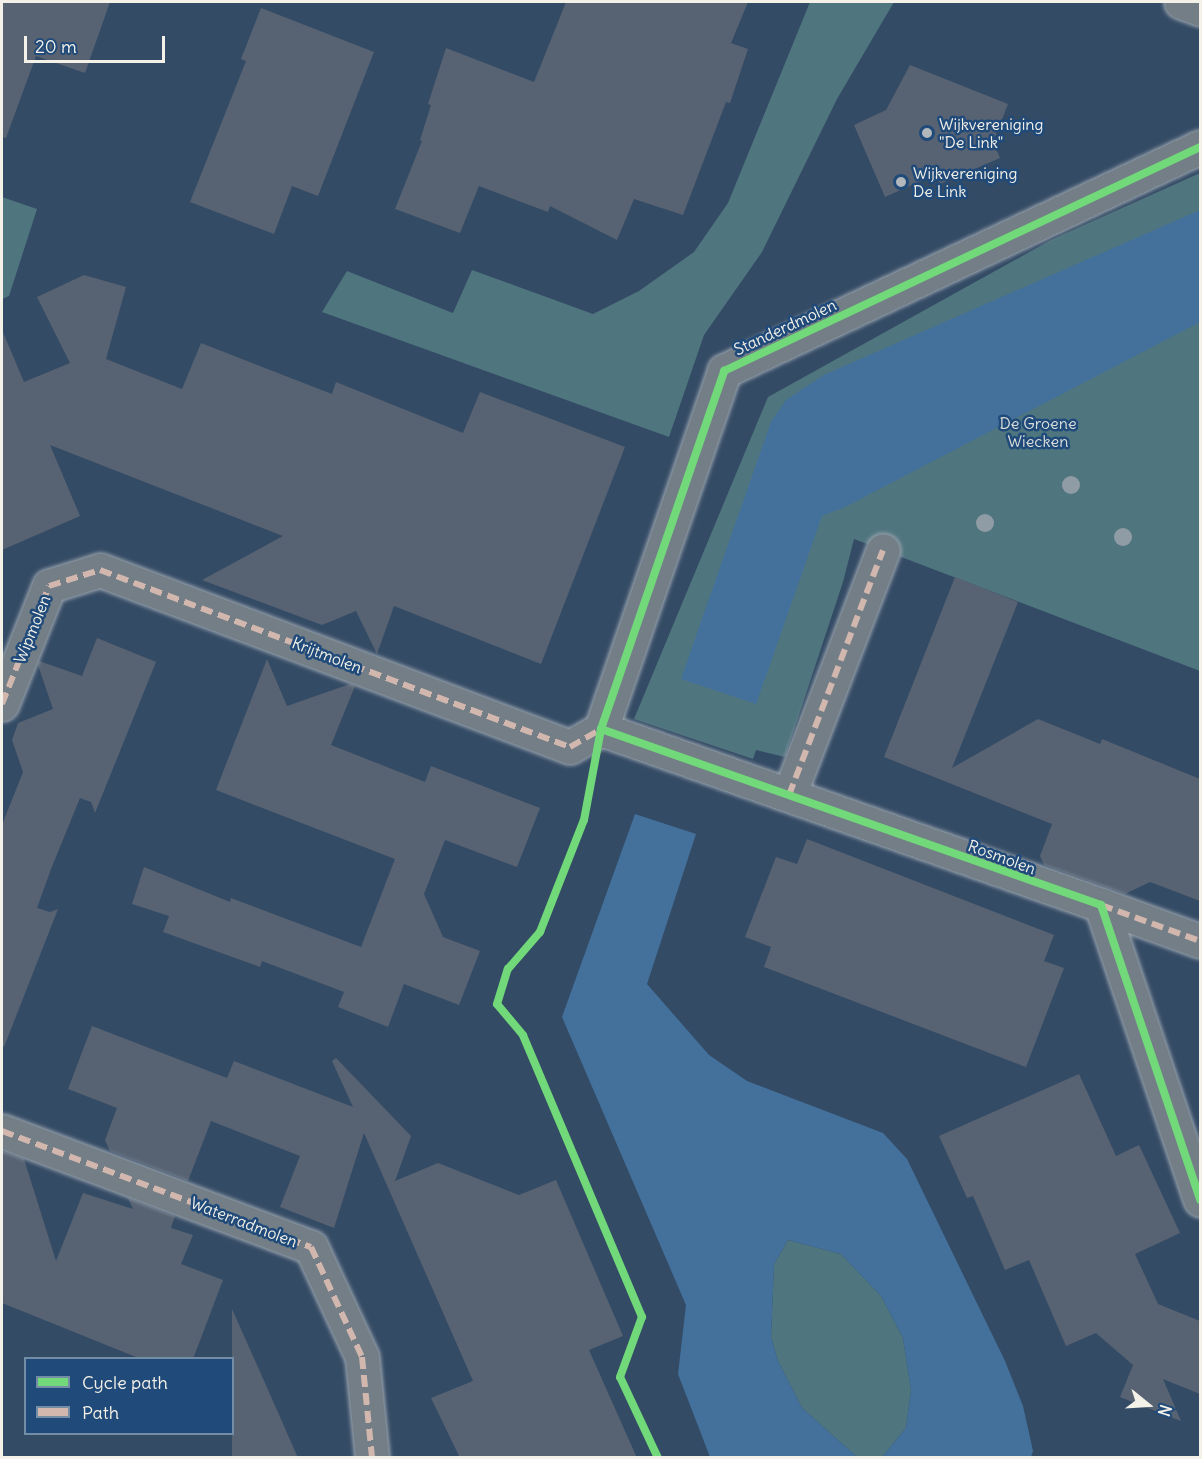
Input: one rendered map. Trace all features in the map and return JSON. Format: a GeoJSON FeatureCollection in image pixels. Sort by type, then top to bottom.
{"type":"FeatureCollection","features":[{"type":"Feature","properties":{"kind":"street"},"geometry":{"type":"LineString","coordinates":[[1181,2],[1200,9]]}},
{"type":"Feature","properties":{"kind":"street","name":"Standerdmolen"},"geometry":{"type":"LineString","coordinates":[[601,729],[724,371],[1200,147]]}},
{"type":"Feature","properties":{"kind":"street"},"geometry":{"type":"LineString","coordinates":[[789,795],[883,550]]}},
{"type":"Feature","properties":{"kind":"street","name":"Krijtmolen"},"geometry":{"type":"LineString","coordinates":[[49,586],[100,570],[570,747],[601,729]]}},
{"type":"Feature","properties":{"kind":"street","name":"Wipmolen"},"geometry":{"type":"LineString","coordinates":[[2,704],[49,586]]}},
{"type":"Feature","properties":{"kind":"street","name":"Rosmolen"},"geometry":{"type":"LineString","coordinates":[[601,729],[1200,941]]}},
{"type":"Feature","properties":{"kind":"street"},"geometry":{"type":"LineString","coordinates":[[1101,905],[1200,1200]]}},
{"type":"Feature","properties":{"kind":"street","name":"Waterradmolen"},"geometry":{"type":"LineString","coordinates":[[2,1131],[311,1247],[362,1357],[372,1458]]}},
{"type":"Feature","properties":{"kind":"green space"},"geometry":{"type":"Polygon","coordinates":[[[810,2],[894,2],[837,99],[762,252],[704,335],[669,437],[322,312],[347,271],[453,313],[472,270],[593,314],[639,291],[694,252],[728,203],[810,2]]]}},
{"type":"Feature","properties":{"kind":"green space","name":"De Groene Wiecken"},"geometry":{"type":"Polygon","coordinates":[[[1200,173],[1200,671],[854,539],[843,582],[785,757],[756,750],[753,759],[634,719],[768,397],[1051,240],[1200,173]]]}},
{"type":"Feature","properties":{"kind":"green space"},"geometry":{"type":"Polygon","coordinates":[[[2,197],[37,209],[9,296],[2,299],[2,197]]]}},
{"type":"Feature","properties":{"kind":"green space"},"geometry":{"type":"Polygon","coordinates":[[[788,1240],[841,1254],[881,1296],[903,1338],[911,1390],[906,1428],[883,1456],[857,1457],[802,1408],[778,1361],[771,1337],[774,1264],[788,1240]]]}},
{"type":"Feature","properties":{"kind":"water"},"geometry":{"type":"Polygon","coordinates":[[[1200,210],[1200,322],[845,507],[822,516],[756,704],[681,679],[771,422],[786,400],[824,375],[1200,210]]]}},
{"type":"Feature","properties":{"kind":"water"},"geometry":{"type":"Polygon","coordinates":[[[635,814],[696,834],[647,984],[709,1055],[747,1081],[883,1133],[907,1159],[1005,1361],[1023,1406],[1033,1451],[1031,1457],[861,1457],[883,1456],[906,1428],[911,1390],[903,1338],[881,1296],[841,1254],[788,1240],[774,1264],[771,1337],[778,1361],[802,1408],[857,1457],[710,1457],[678,1374],[686,1305],[562,1017],[635,814]]]}},
{"type":"Feature","properties":{"kind":"building"},"geometry":{"type":"Polygon","coordinates":[[[2,2],[110,2],[85,73],[36,56],[6,138],[2,137],[2,2]]]}},
{"type":"Feature","properties":{"kind":"building"},"geometry":{"type":"Polygon","coordinates":[[[566,2],[748,2],[731,43],[748,49],[730,103],[726,102],[683,215],[634,199],[617,240],[550,206],[548,212],[479,186],[460,233],[395,209],[422,141],[420,140],[431,105],[428,104],[446,48],[534,82],[566,2]]]}},
{"type":"Feature","properties":{"kind":"building"},"geometry":{"type":"Polygon","coordinates":[[[261,8],[374,52],[318,196],[292,186],[274,234],[190,202],[246,61],[241,59],[261,8]]]}},
{"type":"Feature","properties":{"kind":"building","name":"Wijkvereniging \"De Link\""},"geometry":{"type":"Polygon","coordinates":[[[910,65],[1008,104],[993,142],[1000,158],[940,184],[936,174],[885,197],[854,125],[886,110],[910,65]]]}},
{"type":"Feature","properties":{"kind":"building"},"geometry":{"type":"Polygon","coordinates":[[[84,275],[126,287],[106,359],[182,389],[201,343],[332,394],[336,382],[463,433],[480,392],[625,447],[541,664],[394,606],[377,654],[356,611],[322,625],[202,580],[283,536],[50,445],[80,516],[2,550],[2,330],[24,382],[70,363],[37,297],[84,275]]]}},
{"type":"Feature","properties":{"kind":"building"},"geometry":{"type":"Polygon","coordinates":[[[955,577],[1018,602],[952,768],[1038,719],[1100,744],[1102,739],[1200,779],[1200,901],[1150,882],[1125,894],[1044,865],[1040,856],[1052,824],[884,757],[955,577]]]}},
{"type":"Feature","properties":{"kind":"building"},"geometry":{"type":"Polygon","coordinates":[[[97,638],[156,662],[95,813],[91,802],[80,798],[51,869],[37,908],[50,912],[58,909],[4,1047],[2,1046],[2,825],[23,772],[12,740],[18,723],[53,709],[38,665],[39,661],[82,676],[97,638]]]}},
{"type":"Feature","properties":{"kind":"building"},"geometry":{"type":"Polygon","coordinates":[[[267,659],[287,706],[350,684],[355,686],[331,745],[425,782],[431,766],[540,808],[517,867],[445,840],[424,894],[443,937],[480,951],[459,1005],[404,984],[388,1027],[338,1007],[344,992],[262,961],[260,967],[163,932],[169,916],[132,904],[144,867],[230,902],[231,898],[361,947],[395,859],[216,790],[267,659]]]}},
{"type":"Feature","properties":{"kind":"building"},"geometry":{"type":"Polygon","coordinates":[[[807,839],[1054,935],[1044,961],[1064,968],[1026,1067],[764,967],[771,947],[745,937],[776,857],[797,864],[807,839]]]}},
{"type":"Feature","properties":{"kind":"building"},"geometry":{"type":"Polygon","coordinates":[[[92,1026],[227,1078],[234,1061],[353,1107],[332,1061],[336,1058],[411,1136],[395,1181],[438,1163],[519,1195],[556,1180],[623,1336],[589,1350],[637,1458],[460,1458],[431,1398],[473,1381],[364,1133],[334,1228],[280,1207],[300,1156],[211,1121],[188,1181],[110,1151],[105,1140],[117,1108],[68,1089],[92,1026]]]}},
{"type":"Feature","properties":{"kind":"building"},"geometry":{"type":"Polygon","coordinates":[[[1079,1074],[1116,1156],[1139,1145],[1180,1233],[1135,1254],[1158,1304],[1200,1321],[1200,1394],[1163,1379],[1181,1421],[1120,1397],[1133,1365],[1096,1333],[1066,1346],[1029,1260],[1005,1270],[973,1196],[967,1198],[939,1136],[1079,1074]]]}},
{"type":"Feature","properties":{"kind":"building"},"geometry":{"type":"Polygon","coordinates":[[[2,1151],[24,1159],[56,1261],[83,1193],[133,1209],[128,1198],[175,1216],[171,1228],[193,1235],[181,1264],[223,1280],[194,1357],[136,1357],[2,1303],[2,1151]]]}},
{"type":"Feature","properties":{"kind":"building"},"geometry":{"type":"Polygon","coordinates":[[[232,1309],[298,1458],[232,1458],[234,1357],[232,1357],[232,1309]]]}},
{"type":"Feature","properties":{"kind":"marked path"},"geometry":{"type":"LineString","coordinates":[[789,795],[883,550]]}},
{"type":"Feature","properties":{"kind":"marked path"},"geometry":{"type":"LineString","coordinates":[[2,704],[49,586],[100,570],[570,747],[601,729]]}},
{"type":"Feature","properties":{"kind":"marked path"},"geometry":{"type":"LineString","coordinates":[[1101,905],[1200,941]]}},
{"type":"Feature","properties":{"kind":"marked path"},"geometry":{"type":"LineString","coordinates":[[2,1131],[311,1247],[362,1357],[372,1458]]}},
{"type":"Feature","properties":{"kind":"cycle path"},"geometry":{"type":"LineString","coordinates":[[658,1458],[620,1377],[642,1317],[523,1035],[497,1004],[508,969],[540,932],[584,820],[601,729],[724,371],[1200,147]]}},
{"type":"Feature","properties":{"kind":"cycle path"},"geometry":{"type":"LineString","coordinates":[[601,729],[1101,905],[1200,1200]]}},
{"type":"Feature","properties":{"kind":"place","name":"Wijkvereniging \"De Link\""},"geometry":{"type":"Point","coordinates":[927,133]}},
{"type":"Feature","properties":{"kind":"place","name":"Wijkvereniging De Link"},"geometry":{"type":"Point","coordinates":[901,182]}}]}
